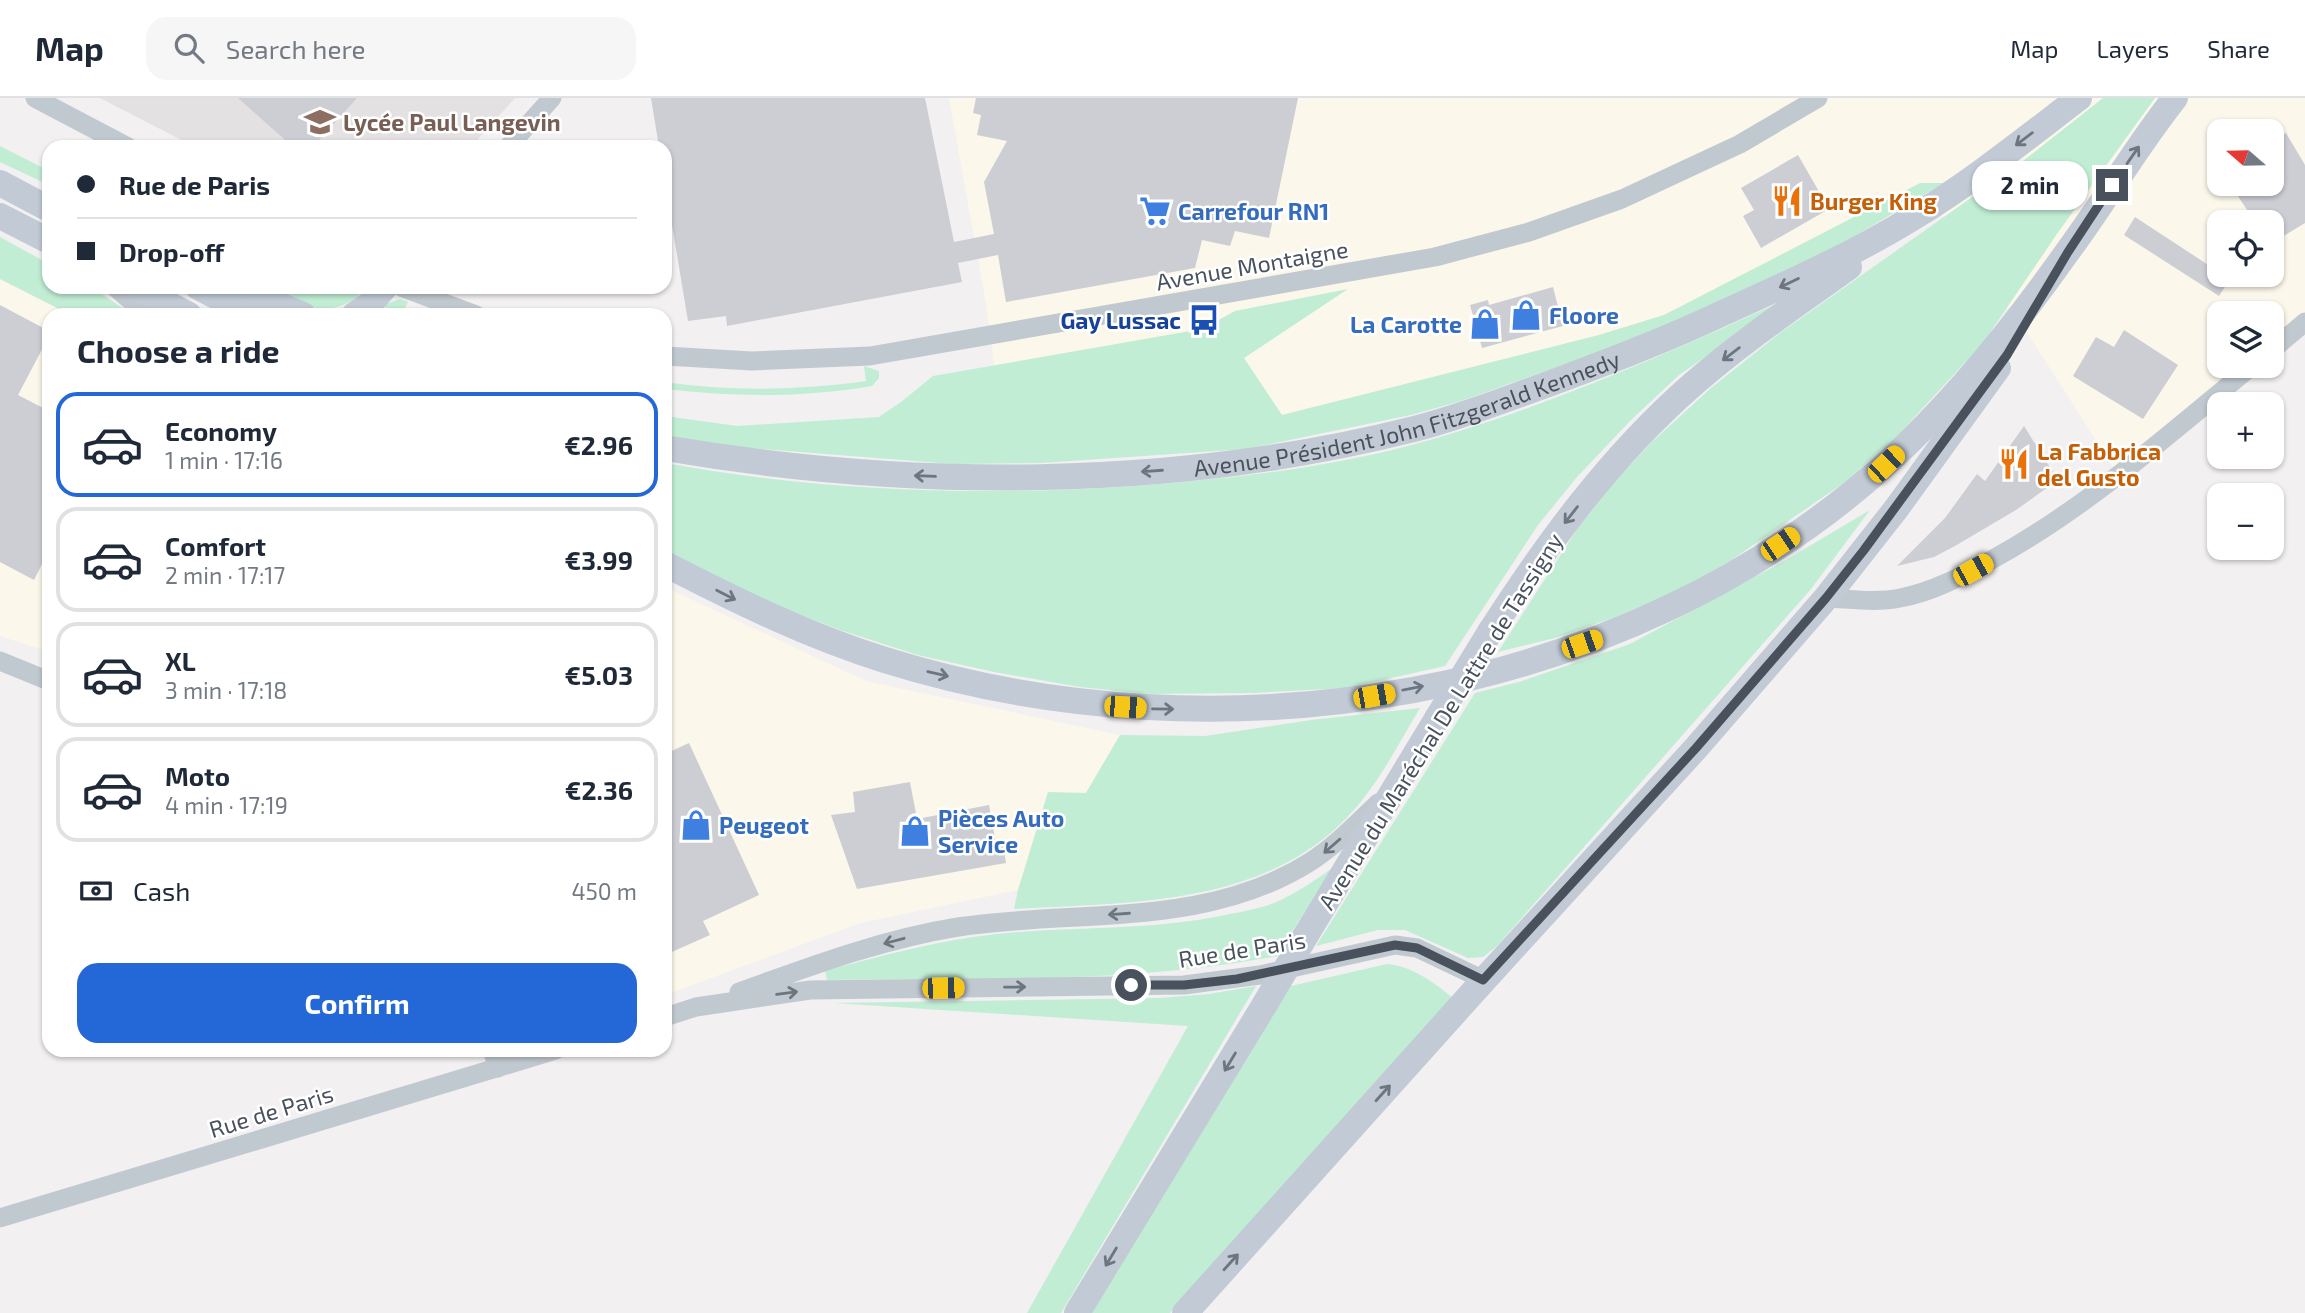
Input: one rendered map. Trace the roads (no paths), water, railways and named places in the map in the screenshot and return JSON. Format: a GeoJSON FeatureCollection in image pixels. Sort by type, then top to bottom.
{"type":"FeatureCollection","features":[{"type":"Feature","properties":{"kind":"main road","name":"Avenue Président John Fitzgerald Kennedy"},"geometry":{"type":"LineString","coordinates":[[672,449],[832,471],[922,476],[1114,473],[1188,468],[1273,457],[1359,441],[1443,421],[1646,347],[1826,265],[1944,198],[2079,98]]}},
{"type":"Feature","properties":{"kind":"main road"},"geometry":{"type":"LineString","coordinates":[[1185,1313],[1483,980],[1696,748],[1826,598],[1896,509],[1984,388],[2019,336],[2068,252],[2175,98]]}},
{"type":"Feature","properties":{"kind":"main road"},"geometry":{"type":"LineString","coordinates":[[5,186],[42,199]]}},
{"type":"Feature","properties":{"kind":"main road"},"geometry":{"type":"LineString","coordinates":[[5,186],[42,205]]}},
{"type":"Feature","properties":{"kind":"main road","name":"Avenue du Maréchal De Lattre de Tassigny"},"geometry":{"type":"LineString","coordinates":[[1077,1313],[1490,632],[1570,516],[1621,455],[1673,402],[1730,355],[1944,198]]}},
{"type":"Feature","properties":{"kind":"main road"},"geometry":{"type":"LineString","coordinates":[[0,216],[42,238]]}},
{"type":"Feature","properties":{"kind":"main road"},"geometry":{"type":"LineString","coordinates":[[672,568],[766,615],[886,660],[993,687],[1066,700],[1149,709],[1243,709],[1343,700],[1446,682],[1538,659],[1646,619],[1726,578],[1797,532],[1886,464],[1952,398],[2068,252]]}},
{"type":"Feature","properties":{"kind":"main road"},"geometry":{"type":"LineString","coordinates":[[149,294],[176,308]]}},
{"type":"Feature","properties":{"kind":"main road"},"geometry":{"type":"LineString","coordinates":[[212,294],[238,308]]}},
{"type":"Feature","properties":{"kind":"main road"},"geometry":{"type":"LineString","coordinates":[[254,294],[286,308]]}},
{"type":"Feature","properties":{"kind":"main road"},"geometry":{"type":"LineString","coordinates":[[363,308],[378,294]]}},
{"type":"Feature","properties":{"kind":"street"},"geometry":{"type":"LineString","coordinates":[[35,98],[115,140]]}},
{"type":"Feature","properties":{"kind":"street"},"geometry":{"type":"LineString","coordinates":[[514,140],[552,98]]}},
{"type":"Feature","properties":{"kind":"street","name":"Avenue Montaigne"},"geometry":{"type":"LineString","coordinates":[[672,355],[752,361],[870,356],[1435,257],[1529,232],[1622,199],[1740,144],[1818,98]]}},
{"type":"Feature","properties":{"kind":"street"},"geometry":{"type":"LineString","coordinates":[[123,294],[139,308]]}},
{"type":"Feature","properties":{"kind":"street"},"geometry":{"type":"LineString","coordinates":[[420,294],[458,308]]}},
{"type":"Feature","properties":{"kind":"street"},"geometry":{"type":"LineString","coordinates":[[2284,340],[2305,322]]}},
{"type":"Feature","properties":{"kind":"street"},"geometry":{"type":"LineString","coordinates":[[1826,598],[1877,601],[1902,598],[1939,586],[1973,570],[2079,505],[2237,378]]}},
{"type":"Feature","properties":{"kind":"street"},"geometry":{"type":"LineString","coordinates":[[0,661],[42,678]]}},
{"type":"Feature","properties":{"kind":"street"},"geometry":{"type":"LineString","coordinates":[[696,1007],[805,968],[918,935],[1010,921],[1153,912],[1198,906],[1240,895],[1277,881],[1325,852],[1400,783]]}},
{"type":"Feature","properties":{"kind":"street","name":"Rue de Paris"},"geometry":{"type":"LineString","coordinates":[[672,1015],[696,1007],[810,990],[1184,985],[1260,975],[1395,945],[1417,948],[1483,980]]}},
{"type":"Feature","properties":{"kind":"street","name":"Rue de Paris"},"geometry":{"type":"LineString","coordinates":[[0,1218],[495,1059]]}},
{"type":"Feature","properties":{"kind":"place","name":"Lycée Paul Langevin"},"geometry":{"type":"Point","coordinates":[320,122]}},
{"type":"Feature","properties":{"kind":"place","name":"Burger King"},"geometry":{"type":"Point","coordinates":[1787,201]}},
{"type":"Feature","properties":{"kind":"place","name":"Carrefour RN1"},"geometry":{"type":"Point","coordinates":[1155,211]}},
{"type":"Feature","properties":{"kind":"place","name":"Floore"},"geometry":{"type":"Point","coordinates":[1526,315]}},
{"type":"Feature","properties":{"kind":"place","name":"Gay Lussac"},"geometry":{"type":"Point","coordinates":[1204,320]}},
{"type":"Feature","properties":{"kind":"place","name":"La Carotte"},"geometry":{"type":"Point","coordinates":[1485,324]}},
{"type":"Feature","properties":{"kind":"place","name":"La Fabbrica del Gusto"},"geometry":{"type":"Point","coordinates":[2014,464]}},
{"type":"Feature","properties":{"kind":"place","name":"Peugeot"},"geometry":{"type":"Point","coordinates":[696,825]}},
{"type":"Feature","properties":{"kind":"place","name":"Pièces Auto Service"},"geometry":{"type":"Point","coordinates":[915,831]}}]}
